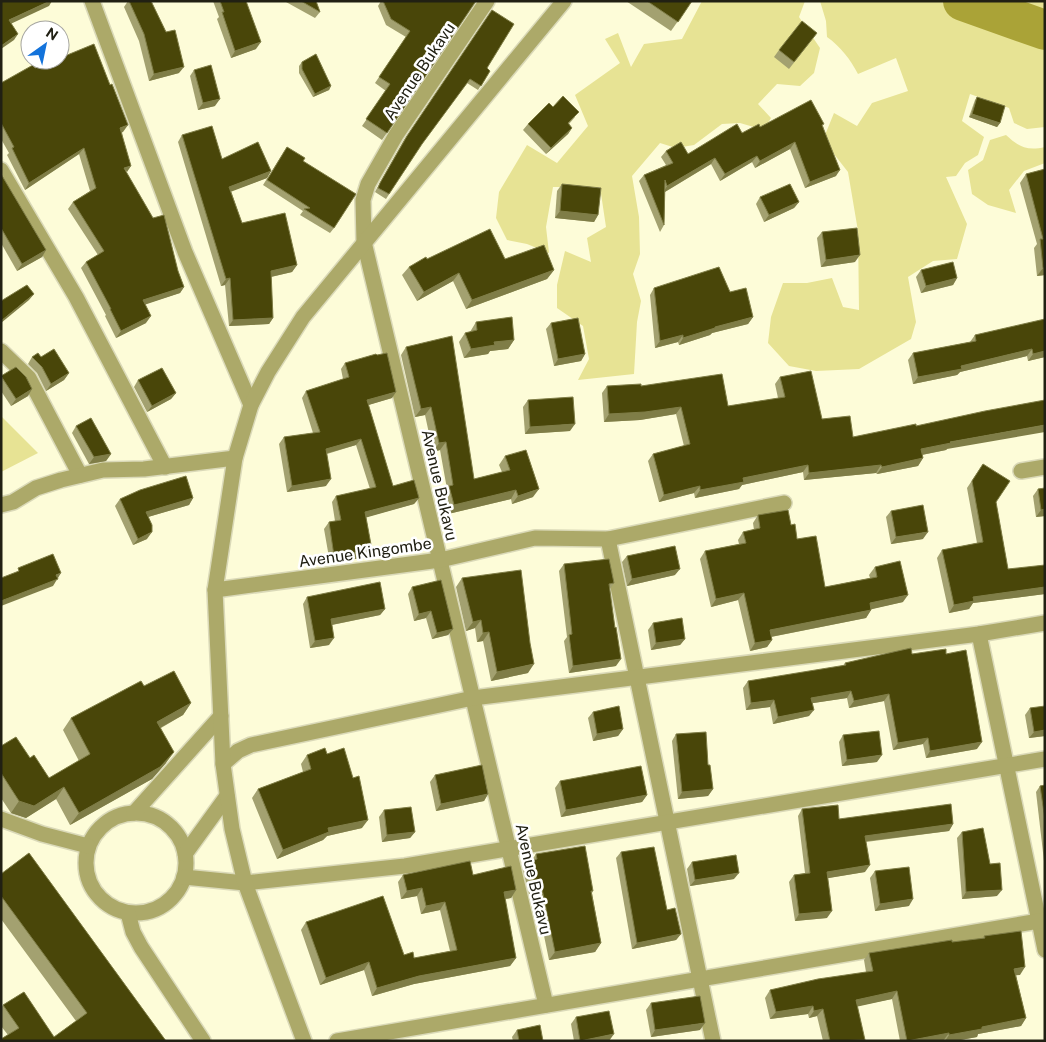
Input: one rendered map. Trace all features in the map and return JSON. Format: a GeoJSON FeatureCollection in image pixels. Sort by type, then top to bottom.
{"type":"FeatureCollection","features":[{"type":"Feature","properties":{"kind":"street"},"geometry":{"type":"LineString","coordinates":[[92,1],[185,252],[251,406]]}},
{"type":"Feature","properties":{"kind":"street","name":"Avenue Bukavu"},"geometry":{"type":"LineString","coordinates":[[487,1],[396,135],[368,184],[363,200],[364,242],[546,1005]]}},
{"type":"Feature","properties":{"kind":"street"},"geometry":{"type":"LineString","coordinates":[[304,1041],[245,883],[232,829],[223,764],[215,590],[235,458],[251,406],[268,372],[303,317],[564,1]]}},
{"type":"Feature","properties":{"kind":"street"},"geometry":{"type":"LineString","coordinates":[[1,170],[76,297],[165,467]]}},
{"type":"Feature","properties":{"kind":"street"},"geometry":{"type":"LineString","coordinates":[[1,351],[29,378],[80,475]]}},
{"type":"Feature","properties":{"kind":"street"},"geometry":{"type":"LineString","coordinates":[[1,505],[13,502],[36,488],[102,470],[165,467],[235,458]]}},
{"type":"Feature","properties":{"kind":"street"},"geometry":{"type":"LineString","coordinates":[[1021,471],[1045,467]]}},
{"type":"Feature","properties":{"kind":"street","name":"Avenue Kingombe"},"geometry":{"type":"LineString","coordinates":[[215,590],[440,560],[535,538],[608,540],[784,503]]}},
{"type":"Feature","properties":{"kind":"street"},"geometry":{"type":"LineString","coordinates":[[608,540],[713,1041]]}},
{"type":"Feature","properties":{"kind":"street"},"geometry":{"type":"LineString","coordinates":[[223,764],[238,751],[251,746],[473,698],[979,634],[1045,623]]}},
{"type":"Feature","properties":{"kind":"street"},"geometry":{"type":"LineString","coordinates":[[979,634],[1006,766],[1042,920],[1045,950]]}},
{"type":"Feature","properties":{"kind":"street"},"geometry":{"type":"LineString","coordinates":[[134,813],[221,716]]}},
{"type":"Feature","properties":{"kind":"street"},"geometry":{"type":"LineString","coordinates":[[184,878],[245,883],[405,866],[1045,760]]}},
{"type":"Feature","properties":{"kind":"street"},"geometry":{"type":"LineString","coordinates":[[185,854],[227,796]]}},
{"type":"Feature","properties":{"kind":"street"},"geometry":{"type":"LineString","coordinates":[[134,813],[146,813],[157,817],[176,832],[182,842],[186,866],[180,888],[163,906],[152,911],[128,913],[106,903],[94,890],[86,873],[85,864],[88,846],[93,835],[101,826],[110,819],[134,813]]}},
{"type":"Feature","properties":{"kind":"street"},"geometry":{"type":"LineString","coordinates":[[1,819],[42,834],[88,846]]}},
{"type":"Feature","properties":{"kind":"street"},"geometry":{"type":"LineString","coordinates":[[128,913],[133,932],[141,947],[203,1041]]}},
{"type":"Feature","properties":{"kind":"street"},"geometry":{"type":"LineString","coordinates":[[336,1041],[1042,920]]}},
{"type":"Feature","properties":{"kind":"shaded area"},"geometry":{"type":"Polygon","coordinates":[[[702,1],[805,1],[799,17],[820,48],[814,73],[800,86],[777,84],[758,104],[771,118],[764,130],[740,123],[722,124],[694,145],[676,148],[660,143],[632,176],[639,217],[640,254],[633,274],[641,301],[637,322],[634,374],[578,380],[589,359],[583,326],[557,308],[557,285],[565,251],[591,262],[587,238],[606,227],[600,187],[553,187],[546,227],[549,253],[527,244],[507,240],[496,218],[499,192],[527,145],[557,163],[588,126],[575,95],[620,63],[605,39],[618,33],[631,67],[644,44],[682,39],[702,1]]]}},
{"type":"Feature","properties":{"kind":"shaded area"},"geometry":{"type":"Polygon","coordinates":[[[820,1],[1045,1],[1045,127],[1027,129],[1014,123],[1009,108],[970,94],[962,121],[984,137],[978,155],[965,163],[956,176],[946,177],[967,224],[957,259],[933,261],[908,277],[916,322],[911,339],[859,369],[816,371],[789,366],[768,343],[771,317],[783,283],[807,283],[832,278],[843,307],[859,310],[858,231],[848,172],[823,140],[834,113],[857,126],[872,103],[908,91],[896,58],[858,74],[845,54],[827,37],[826,21],[820,1]]]}},
{"type":"Feature","properties":{"kind":"shaded area"},"geometry":{"type":"Polygon","coordinates":[[[1006,135],[1024,147],[1045,147],[1045,163],[1024,171],[1009,190],[1016,213],[988,205],[972,194],[968,170],[983,160],[990,140],[1006,135]]]}},
{"type":"Feature","properties":{"kind":"shaded area"},"geometry":{"type":"Polygon","coordinates":[[[1,416],[38,453],[1,472],[1,416]]]}},
{"type":"Feature","properties":{"kind":"building"},"geometry":{"type":"Polygon","coordinates":[[[1,1],[50,1],[9,20],[18,34],[1,46],[1,1]]]}},
{"type":"Feature","properties":{"kind":"building"},"geometry":{"type":"Polygon","coordinates":[[[129,1],[151,1],[166,32],[175,30],[184,67],[154,74],[144,34],[129,1]]]}},
{"type":"Feature","properties":{"kind":"building"},"geometry":{"type":"Polygon","coordinates":[[[220,1],[246,1],[261,42],[235,51],[220,1]]]}},
{"type":"Feature","properties":{"kind":"building"},"geometry":{"type":"Polygon","coordinates":[[[301,1],[316,1],[320,12],[301,1]]]}},
{"type":"Feature","properties":{"kind":"building"},"geometry":{"type":"Polygon","coordinates":[[[383,1],[476,1],[387,133],[366,119],[390,84],[379,77],[410,31],[391,19],[383,1]]]}},
{"type":"Feature","properties":{"kind":"building"},"geometry":{"type":"Polygon","coordinates":[[[647,1],[692,1],[678,22],[647,1]]]}},
{"type":"Feature","properties":{"kind":"building"},"geometry":{"type":"Polygon","coordinates":[[[492,10],[514,24],[487,68],[490,71],[481,86],[470,79],[422,144],[389,194],[378,188],[407,136],[492,10]]]}},
{"type":"Feature","properties":{"kind":"building"},"geometry":{"type":"Polygon","coordinates":[[[802,21],[817,33],[794,62],[779,50],[802,21]]]}},
{"type":"Feature","properties":{"kind":"building"},"geometry":{"type":"Polygon","coordinates":[[[94,44],[128,125],[120,128],[131,166],[124,168],[153,218],[164,215],[184,287],[143,300],[151,316],[121,331],[86,262],[104,251],[73,202],[96,188],[84,148],[29,183],[12,148],[14,147],[1,123],[1,83],[24,70],[70,70],[70,54],[94,44]]]}},
{"type":"Feature","properties":{"kind":"building"},"geometry":{"type":"Polygon","coordinates":[[[316,54],[331,86],[315,94],[302,69],[302,62],[316,54]]]}},
{"type":"Feature","properties":{"kind":"building"},"geometry":{"type":"Polygon","coordinates":[[[211,65],[220,99],[203,103],[194,70],[211,65]]]}},
{"type":"Feature","properties":{"kind":"building"},"geometry":{"type":"Polygon","coordinates":[[[563,96],[579,112],[568,123],[572,128],[551,148],[528,124],[549,103],[553,107],[563,96]]]}},
{"type":"Feature","properties":{"kind":"building"},"geometry":{"type":"Polygon","coordinates":[[[977,97],[1005,106],[1000,123],[972,114],[977,97]]]}},
{"type":"Feature","properties":{"kind":"building"},"geometry":{"type":"Polygon","coordinates":[[[811,100],[824,124],[822,125],[840,170],[810,182],[795,142],[760,161],[757,156],[725,174],[715,158],[667,186],[665,180],[664,225],[644,175],[673,163],[666,151],[681,142],[688,154],[737,124],[742,133],[759,124],[760,127],[811,100]]]}},
{"type":"Feature","properties":{"kind":"building"},"geometry":{"type":"Polygon","coordinates":[[[212,126],[222,159],[258,142],[271,171],[229,187],[242,223],[285,213],[297,265],[271,271],[273,318],[233,320],[230,278],[226,279],[182,135],[212,126]]]}},
{"type":"Feature","properties":{"kind":"building"},"geometry":{"type":"Polygon","coordinates":[[[287,147],[305,158],[303,161],[356,194],[334,228],[304,209],[310,208],[267,180],[287,147]]]}},
{"type":"Feature","properties":{"kind":"building"},"geometry":{"type":"Polygon","coordinates":[[[1045,169],[1045,268],[1043,268],[1040,239],[1043,239],[1026,174],[1045,169]]]}},
{"type":"Feature","properties":{"kind":"building"},"geometry":{"type":"Polygon","coordinates":[[[1,174],[46,250],[22,264],[1,228],[1,174]]]}},
{"type":"Feature","properties":{"kind":"building"},"geometry":{"type":"Polygon","coordinates":[[[562,184],[601,188],[598,215],[560,211],[562,184]]]}},
{"type":"Feature","properties":{"kind":"building"},"geometry":{"type":"Polygon","coordinates":[[[790,184],[799,202],[769,215],[760,197],[790,184]]]}},
{"type":"Feature","properties":{"kind":"building"},"geometry":{"type":"Polygon","coordinates":[[[857,228],[860,255],[826,260],[822,232],[857,228]]]}},
{"type":"Feature","properties":{"kind":"building"},"geometry":{"type":"Polygon","coordinates":[[[490,229],[505,259],[544,245],[554,270],[472,300],[459,273],[424,292],[409,267],[426,257],[427,259],[490,229]]]}},
{"type":"Feature","properties":{"kind":"building"},"geometry":{"type":"Polygon","coordinates":[[[953,262],[957,278],[926,286],[921,270],[953,262]]]}},
{"type":"Feature","properties":{"kind":"building"},"geometry":{"type":"Polygon","coordinates":[[[719,267],[730,292],[746,288],[753,317],[683,338],[683,335],[660,341],[654,288],[719,267]]]}},
{"type":"Feature","properties":{"kind":"building"},"geometry":{"type":"Polygon","coordinates":[[[27,285],[34,294],[1,321],[1,301],[27,285]]]}},
{"type":"Feature","properties":{"kind":"building"},"geometry":{"type":"Polygon","coordinates":[[[512,317],[514,340],[494,342],[495,345],[471,349],[465,333],[477,330],[476,322],[512,317]]]}},
{"type":"Feature","properties":{"kind":"building"},"geometry":{"type":"Polygon","coordinates":[[[578,318],[585,354],[558,359],[551,323],[578,318]]]}},
{"type":"Feature","properties":{"kind":"building"},"geometry":{"type":"Polygon","coordinates":[[[1045,319],[1045,351],[1033,354],[1032,349],[961,366],[962,369],[918,377],[913,353],[976,341],[975,335],[1045,319]]]}},
{"type":"Feature","properties":{"kind":"building"},"geometry":{"type":"Polygon","coordinates":[[[452,336],[474,479],[510,470],[505,456],[526,450],[539,489],[518,496],[516,490],[454,505],[449,486],[453,485],[446,442],[439,443],[431,407],[421,409],[406,347],[452,336]]]}},
{"type":"Feature","properties":{"kind":"building"},"geometry":{"type":"Polygon","coordinates":[[[54,349],[69,373],[51,384],[42,367],[32,357],[38,353],[41,357],[54,349]]]}},
{"type":"Feature","properties":{"kind":"building"},"geometry":{"type":"Polygon","coordinates":[[[387,353],[396,392],[367,400],[393,486],[414,480],[419,498],[365,512],[372,550],[334,556],[329,522],[341,520],[336,496],[376,487],[361,439],[326,449],[331,479],[292,486],[284,437],[320,432],[306,391],[349,377],[345,363],[376,354],[387,353]]]}},
{"type":"Feature","properties":{"kind":"building"},"geometry":{"type":"Polygon","coordinates":[[[16,367],[26,377],[32,389],[16,399],[1,376],[16,367]]]}},
{"type":"Feature","properties":{"kind":"building"},"geometry":{"type":"Polygon","coordinates":[[[162,368],[176,393],[152,406],[138,380],[162,368]]]}},
{"type":"Feature","properties":{"kind":"building"},"geometry":{"type":"Polygon","coordinates":[[[811,371],[822,419],[850,416],[853,437],[1045,400],[1045,425],[921,449],[923,458],[882,467],[881,465],[809,473],[808,465],[743,478],[744,482],[700,490],[700,486],[664,495],[653,454],[690,444],[681,407],[609,414],[607,386],[641,384],[641,386],[722,374],[728,406],[785,397],[780,377],[811,371]]]}},
{"type":"Feature","properties":{"kind":"building"},"geometry":{"type":"Polygon","coordinates":[[[573,397],[575,424],[530,427],[528,400],[573,397]]]}},
{"type":"Feature","properties":{"kind":"building"},"geometry":{"type":"Polygon","coordinates":[[[91,418],[111,454],[94,457],[76,426],[91,418]]]}},
{"type":"Feature","properties":{"kind":"building"},"geometry":{"type":"Polygon","coordinates":[[[983,464],[1010,481],[996,502],[1008,569],[1045,565],[1045,587],[973,597],[974,601],[954,605],[942,550],[983,542],[972,481],[983,464]]]}},
{"type":"Feature","properties":{"kind":"building"},"geometry":{"type":"Polygon","coordinates":[[[186,476],[193,498],[146,512],[152,525],[152,532],[138,539],[120,499],[140,490],[186,476]]]}},
{"type":"Feature","properties":{"kind":"building"},"geometry":{"type":"Polygon","coordinates":[[[1045,488],[1045,509],[1041,510],[1038,489],[1045,488]]]}},
{"type":"Feature","properties":{"kind":"building"},"geometry":{"type":"Polygon","coordinates":[[[923,505],[928,532],[896,537],[891,511],[923,505]]]}},
{"type":"Feature","properties":{"kind":"building"},"geometry":{"type":"Polygon","coordinates":[[[788,510],[791,525],[795,524],[797,539],[816,536],[825,587],[877,577],[875,567],[900,561],[908,595],[870,603],[871,610],[770,630],[772,640],[755,643],[744,593],[716,599],[705,551],[746,543],[743,532],[760,528],[758,515],[788,510]]]}},
{"type":"Feature","properties":{"kind":"building"},"geometry":{"type":"Polygon","coordinates":[[[675,546],[680,569],[632,579],[627,556],[675,546]]]}},
{"type":"Feature","properties":{"kind":"building"},"geometry":{"type":"Polygon","coordinates":[[[53,554],[61,573],[56,575],[58,579],[1,601],[1,578],[19,571],[18,568],[53,554]]]}},
{"type":"Feature","properties":{"kind":"building"},"geometry":{"type":"Polygon","coordinates":[[[609,559],[614,583],[609,584],[621,659],[573,666],[569,635],[572,634],[564,564],[609,559]]]}},
{"type":"Feature","properties":{"kind":"building"},"geometry":{"type":"Polygon","coordinates":[[[521,570],[534,664],[497,672],[489,632],[483,633],[481,620],[473,622],[462,578],[521,570]]]}},
{"type":"Feature","properties":{"kind":"building"},"geometry":{"type":"Polygon","coordinates":[[[441,580],[453,629],[437,633],[431,611],[419,614],[412,587],[441,580]]]}},
{"type":"Feature","properties":{"kind":"building"},"geometry":{"type":"Polygon","coordinates":[[[380,582],[385,609],[331,619],[334,638],[315,641],[307,597],[380,582]]]}},
{"type":"Feature","properties":{"kind":"building"},"geometry":{"type":"Polygon","coordinates":[[[682,618],[685,639],[656,643],[653,623],[682,618]]]}},
{"type":"Feature","properties":{"kind":"building"},"geometry":{"type":"Polygon","coordinates":[[[911,648],[912,654],[946,649],[946,654],[966,650],[982,742],[930,751],[928,738],[898,743],[889,694],[854,701],[851,691],[811,698],[814,710],[778,717],[774,700],[751,703],[748,681],[846,665],[845,663],[911,648]]]}},
{"type":"Feature","properties":{"kind":"building"},"geometry":{"type":"Polygon","coordinates":[[[174,671],[191,703],[157,722],[174,752],[160,767],[79,813],[64,787],[34,806],[19,801],[1,773],[1,746],[16,737],[30,758],[34,755],[49,778],[90,754],[71,718],[141,681],[144,686],[174,671]]]}},
{"type":"Feature","properties":{"kind":"building"},"geometry":{"type":"Polygon","coordinates":[[[619,706],[623,729],[597,734],[593,712],[619,706]]]}},
{"type":"Feature","properties":{"kind":"building"},"geometry":{"type":"Polygon","coordinates":[[[1045,706],[1045,730],[1034,732],[1030,708],[1045,706]]]}},
{"type":"Feature","properties":{"kind":"building"},"geometry":{"type":"Polygon","coordinates":[[[879,731],[882,755],[847,760],[843,735],[879,731]]]}},
{"type":"Feature","properties":{"kind":"building"},"geometry":{"type":"Polygon","coordinates":[[[706,732],[708,765],[710,765],[713,789],[682,792],[676,734],[706,732]]]}},
{"type":"Feature","properties":{"kind":"building"},"geometry":{"type":"Polygon","coordinates":[[[325,748],[327,754],[344,748],[353,778],[359,776],[368,820],[328,828],[329,832],[283,850],[258,789],[311,769],[307,755],[325,748]]]}},
{"type":"Feature","properties":{"kind":"building"},"geometry":{"type":"Polygon","coordinates":[[[482,765],[488,794],[441,804],[435,775],[482,765]]]}},
{"type":"Feature","properties":{"kind":"building"},"geometry":{"type":"Polygon","coordinates":[[[641,766],[647,795],[566,810],[560,781],[641,766]]]}},
{"type":"Feature","properties":{"kind":"building"},"geometry":{"type":"Polygon","coordinates":[[[1045,785],[1045,820],[1040,786],[1045,785]]]}},
{"type":"Feature","properties":{"kind":"building"},"geometry":{"type":"Polygon","coordinates":[[[951,804],[953,824],[865,836],[870,865],[827,872],[832,911],[799,914],[794,875],[810,873],[802,809],[838,805],[839,819],[951,804]]]}},
{"type":"Feature","properties":{"kind":"building"},"geometry":{"type":"Polygon","coordinates":[[[411,807],[415,832],[387,835],[384,810],[411,807]]]}},
{"type":"Feature","properties":{"kind":"building"},"geometry":{"type":"Polygon","coordinates":[[[983,828],[990,864],[1000,863],[1002,890],[966,892],[962,832],[983,828]]]}},
{"type":"Feature","properties":{"kind":"building"},"geometry":{"type":"Polygon","coordinates":[[[585,846],[601,943],[555,952],[541,884],[535,885],[530,861],[537,859],[536,854],[585,846]]]}},
{"type":"Feature","properties":{"kind":"building"},"geometry":{"type":"Polygon","coordinates":[[[654,847],[667,910],[675,908],[681,934],[637,943],[621,852],[654,847]]]}},
{"type":"Feature","properties":{"kind":"building"},"geometry":{"type":"Polygon","coordinates":[[[29,853],[166,1041],[1,1041],[1,1039],[19,1028],[3,1005],[24,992],[54,1037],[87,1013],[1,896],[1,874],[29,853]]]}},
{"type":"Feature","properties":{"kind":"building"},"geometry":{"type":"Polygon","coordinates":[[[736,855],[739,873],[695,880],[692,862],[736,855]]]}},
{"type":"Feature","properties":{"kind":"building"},"geometry":{"type":"Polygon","coordinates":[[[470,861],[473,875],[511,866],[516,890],[504,892],[516,958],[419,976],[377,988],[369,962],[326,978],[306,922],[383,896],[404,955],[413,952],[414,958],[457,950],[445,902],[426,906],[422,888],[407,891],[403,875],[470,861]]]}},
{"type":"Feature","properties":{"kind":"building"},"geometry":{"type":"Polygon","coordinates":[[[909,867],[913,899],[880,904],[875,871],[909,867]]]}},
{"type":"Feature","properties":{"kind":"building"},"geometry":{"type":"Polygon","coordinates":[[[1021,931],[1025,967],[1014,969],[1026,1018],[982,1027],[982,1029],[907,1041],[897,991],[856,1000],[865,1040],[830,1041],[823,1009],[814,1011],[813,1006],[776,1012],[770,990],[818,979],[873,971],[869,953],[952,940],[952,942],[985,938],[984,936],[1021,931]]]}},
{"type":"Feature","properties":{"kind":"building"},"geometry":{"type":"Polygon","coordinates":[[[700,996],[705,1023],[655,1030],[651,1003],[700,996]]]}},
{"type":"Feature","properties":{"kind":"building"},"geometry":{"type":"Polygon","coordinates":[[[609,1011],[614,1034],[580,1041],[576,1017],[609,1011]]]}},
{"type":"Feature","properties":{"kind":"building"},"geometry":{"type":"Polygon","coordinates":[[[540,1025],[543,1041],[519,1041],[517,1030],[540,1025]]]}},
{"type":"Feature","properties":{"kind":"waterway"},"geometry":{"type":"LineString","coordinates":[[963,1],[1045,30]]}}]}
